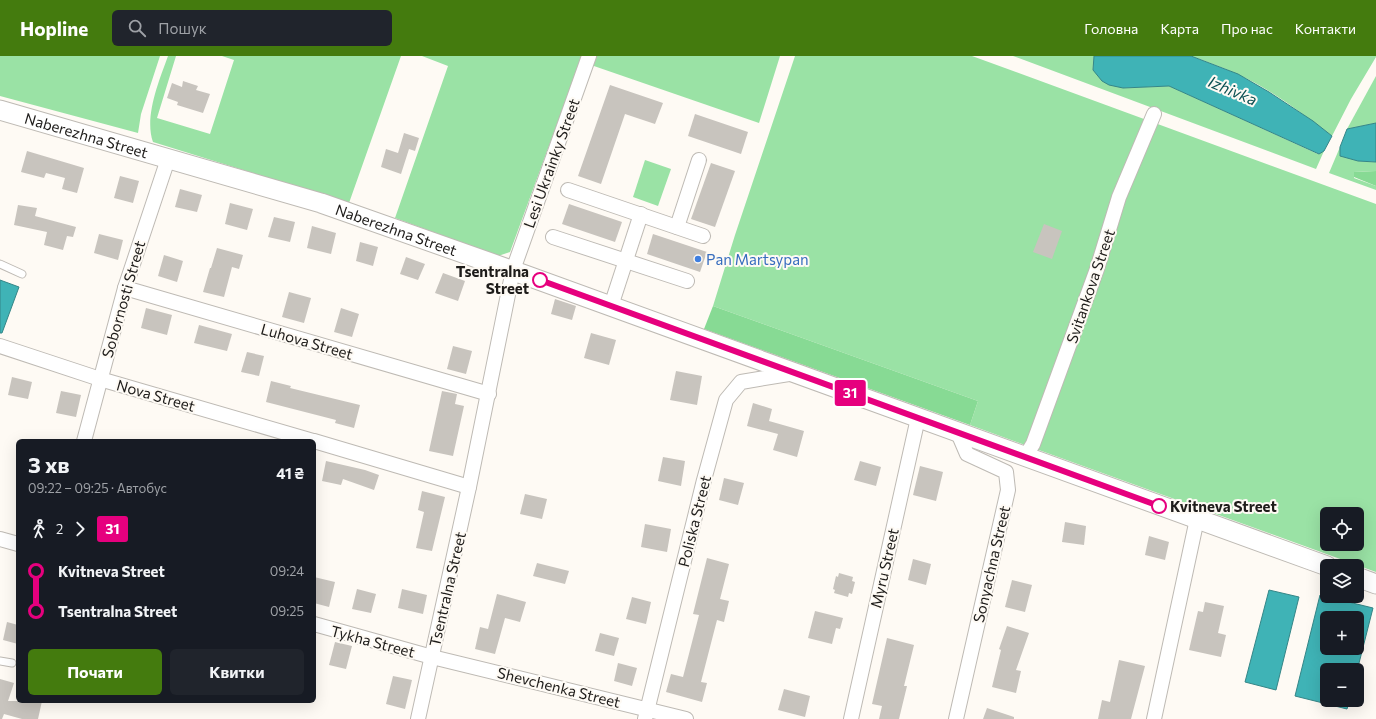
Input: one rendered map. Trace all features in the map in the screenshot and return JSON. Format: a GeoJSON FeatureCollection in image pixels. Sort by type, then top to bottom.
{"type":"FeatureCollection","features":[{"type":"Feature","properties":{"kind":"street","name":"Lesi Ukrainky Street"},"geometry":{"type":"LineString","coordinates":[[512,270],[589,56]]}},
{"type":"Feature","properties":{"kind":"street","name":"Naberezhna Street"},"geometry":{"type":"LineString","coordinates":[[0,110],[321,203],[512,270],[1320,563]]}},
{"type":"Feature","properties":{"kind":"street","name":"Svitankova Street"},"geometry":{"type":"LineString","coordinates":[[1024,457],[1033,444],[1097,269],[1118,197],[1154,114]]}},
{"type":"Feature","properties":{"kind":"street","name":"Sobornosti Street"},"geometry":{"type":"LineString","coordinates":[[85,439],[125,288],[168,159]]}},
{"type":"Feature","properties":{"kind":"street"},"geometry":{"type":"LineString","coordinates":[[678,226],[700,160]]}},
{"type":"Feature","properties":{"kind":"street"},"geometry":{"type":"LineString","coordinates":[[568,190],[678,226],[703,236]]}},
{"type":"Feature","properties":{"kind":"street"},"geometry":{"type":"LineString","coordinates":[[611,306],[641,214]]}},
{"type":"Feature","properties":{"kind":"street"},"geometry":{"type":"LineString","coordinates":[[553,237],[687,281]]}},
{"type":"Feature","properties":{"kind":"street","name":"Tsentralna Street"},"geometry":{"type":"LineString","coordinates":[[418,719],[489,394],[512,270]]}},
{"type":"Feature","properties":{"kind":"street","name":"Luhova Street"},"geometry":{"type":"LineString","coordinates":[[125,288],[489,394]]}},
{"type":"Feature","properties":{"kind":"street","name":"Nova Street"},"geometry":{"type":"LineString","coordinates":[[0,346],[100,379],[307,439]]}},
{"type":"Feature","properties":{"kind":"street","name":"Poliska Street"},"geometry":{"type":"LineString","coordinates":[[646,714],[704,480],[726,400],[741,382],[795,373]]}},
{"type":"Feature","properties":{"kind":"street","name":"Myru Street"},"geometry":{"type":"LineString","coordinates":[[851,719],[918,418]]}},
{"type":"Feature","properties":{"kind":"street","name":"Sonyachna Street"},"geometry":{"type":"LineString","coordinates":[[956,719],[1008,490],[1006,472],[967,454],[958,433]]}},
{"type":"Feature","properties":{"kind":"street","name":"Nova Street"},"geometry":{"type":"LineString","coordinates":[[316,442],[469,487]]}},
{"type":"Feature","properties":{"kind":"street"},"geometry":{"type":"LineString","coordinates":[[1154,719],[1197,519]]}},
{"type":"Feature","properties":{"kind":"street"},"geometry":{"type":"LineString","coordinates":[[0,539],[16,543]]}},
{"type":"Feature","properties":{"kind":"street"},"geometry":{"type":"LineString","coordinates":[[1364,580],[1376,584]]}},
{"type":"Feature","properties":{"kind":"street","name":"Tykha Street"},"geometry":{"type":"LineString","coordinates":[[316,625],[432,657]]}},
{"type":"Feature","properties":{"kind":"street","name":"Shevchenka Street"},"geometry":{"type":"LineString","coordinates":[[432,657],[646,714],[686,719]]}},
{"type":"Feature","properties":{"kind":"lane"},"geometry":{"type":"LineString","coordinates":[[0,264],[22,274]]}},
{"type":"Feature","properties":{"kind":"lane"},"geometry":{"type":"LineString","coordinates":[[0,660],[12,663]]}},
{"type":"Feature","properties":{"kind":"green space"},"geometry":{"type":"Polygon","coordinates":[[[0,56],[160,56],[141,114],[138,133],[0,96],[0,56]]]}},
{"type":"Feature","properties":{"kind":"green space"},"geometry":{"type":"Polygon","coordinates":[[[168,56],[176,56],[157,118],[210,134],[234,60],[222,56],[401,56],[349,203],[153,142],[150,122],[151,110],[168,56]]]}},
{"type":"Feature","properties":{"kind":"green space"},"geometry":{"type":"Polygon","coordinates":[[[422,56],[582,56],[510,252],[498,256],[395,218],[448,66],[422,56]]]}},
{"type":"Feature","properties":{"kind":"green space"},"geometry":{"type":"Polygon","coordinates":[[[594,56],[780,56],[759,123],[591,65],[594,56]]]}},
{"type":"Feature","properties":{"kind":"green space"},"geometry":{"type":"Polygon","coordinates":[[[795,56],[972,56],[1376,204],[1376,572],[1364,568],[1364,559],[1340,559],[970,425],[978,401],[713,306],[735,235],[795,56]]]}},
{"type":"Feature","properties":{"kind":"green space"},"geometry":{"type":"Polygon","coordinates":[[[1013,56],[1094,56],[1093,70],[1123,88],[1169,86],[1318,154],[1324,151],[1316,169],[1013,56]]]}},
{"type":"Feature","properties":{"kind":"green space"},"geometry":{"type":"Polygon","coordinates":[[[1191,56],[1376,57],[1351,99],[1332,136],[1286,102],[1250,80],[1191,56]]]}},
{"type":"Feature","properties":{"kind":"green space"},"geometry":{"type":"Polygon","coordinates":[[[1376,76],[1376,123],[1347,129],[1376,76]]]}},
{"type":"Feature","properties":{"kind":"green space"},"geometry":{"type":"Polygon","coordinates":[[[1340,147],[1341,156],[1358,161],[1376,162],[1376,171],[1354,172],[1354,178],[1376,186],[1376,190],[1329,173],[1340,147]]]}},
{"type":"Feature","properties":{"kind":"green space"},"geometry":{"type":"Polygon","coordinates":[[[645,160],[671,169],[658,206],[633,197],[645,160]]]}},
{"type":"Feature","properties":{"kind":"green space"},"geometry":{"type":"Polygon","coordinates":[[[1376,171],[1376,186],[1354,177],[1354,172],[1376,171]]]}},
{"type":"Feature","properties":{"kind":"green space"},"geometry":{"type":"Polygon","coordinates":[[[713,306],[978,401],[970,425],[704,329],[713,306]]]}},
{"type":"Feature","properties":{"kind":"water","name":"Izhivka"},"geometry":{"type":"Polygon","coordinates":[[[1094,56],[1191,56],[1238,74],[1269,92],[1313,121],[1332,136],[1324,151],[1319,154],[1169,86],[1123,88],[1109,85],[1102,81],[1093,70],[1094,56]]]}},
{"type":"Feature","properties":{"kind":"water"},"geometry":{"type":"Polygon","coordinates":[[[1376,123],[1376,162],[1358,161],[1340,156],[1340,147],[1347,129],[1376,123]]]}},
{"type":"Feature","properties":{"kind":"water"},"geometry":{"type":"Polygon","coordinates":[[[0,280],[19,287],[2,333],[0,333],[0,280]]]}},
{"type":"Feature","properties":{"kind":"water"},"geometry":{"type":"Polygon","coordinates":[[[1269,590],[1299,597],[1276,690],[1245,682],[1269,590]]]}},
{"type":"Feature","properties":{"kind":"water"},"geometry":{"type":"Polygon","coordinates":[[[1320,595],[1320,603],[1353,603],[1373,608],[1364,643],[1364,611],[1320,611],[1320,655],[1361,655],[1359,663],[1320,663],[1320,702],[1295,696],[1320,595]]]}},
{"type":"Feature","properties":{"kind":"building"},"geometry":{"type":"Polygon","coordinates":[[[183,81],[198,86],[196,90],[210,94],[203,113],[177,105],[178,102],[167,98],[172,83],[182,87],[183,81]]]}},
{"type":"Feature","properties":{"kind":"building"},"geometry":{"type":"Polygon","coordinates":[[[610,85],[663,103],[655,124],[625,114],[601,184],[578,176],[610,85]]]}},
{"type":"Feature","properties":{"kind":"building"},"geometry":{"type":"Polygon","coordinates":[[[695,114],[748,132],[741,154],[688,136],[695,114]]]}},
{"type":"Feature","properties":{"kind":"building"},"geometry":{"type":"Polygon","coordinates":[[[404,133],[419,138],[415,151],[409,149],[401,174],[381,167],[386,149],[398,153],[404,133]]]}},
{"type":"Feature","properties":{"kind":"building"},"geometry":{"type":"Polygon","coordinates":[[[27,151],[84,168],[77,193],[62,189],[65,178],[46,173],[44,178],[21,172],[27,151]]]}},
{"type":"Feature","properties":{"kind":"building"},"geometry":{"type":"Polygon","coordinates":[[[711,163],[735,171],[715,227],[691,219],[711,163]]]}},
{"type":"Feature","properties":{"kind":"building"},"geometry":{"type":"Polygon","coordinates":[[[120,176],[139,181],[133,203],[114,198],[120,176]]]}},
{"type":"Feature","properties":{"kind":"building"},"geometry":{"type":"Polygon","coordinates":[[[180,189],[202,195],[197,212],[175,207],[180,189]]]}},
{"type":"Feature","properties":{"kind":"building"},"geometry":{"type":"Polygon","coordinates":[[[230,203],[253,209],[247,230],[225,224],[230,203]]]}},
{"type":"Feature","properties":{"kind":"building"},"geometry":{"type":"Polygon","coordinates":[[[569,204],[622,222],[615,242],[562,224],[569,204]]]}},
{"type":"Feature","properties":{"kind":"building"},"geometry":{"type":"Polygon","coordinates":[[[18,205],[37,208],[35,216],[76,227],[73,237],[67,236],[63,250],[44,245],[47,232],[14,225],[18,205]]]}},
{"type":"Feature","properties":{"kind":"building"},"geometry":{"type":"Polygon","coordinates":[[[274,217],[295,222],[290,242],[268,237],[274,217]]]}},
{"type":"Feature","properties":{"kind":"building"},"geometry":{"type":"Polygon","coordinates":[[[1044,224],[1062,231],[1052,259],[1033,252],[1044,224]]]}},
{"type":"Feature","properties":{"kind":"building"},"geometry":{"type":"Polygon","coordinates":[[[312,226],[336,233],[331,254],[307,248],[312,226]]]}},
{"type":"Feature","properties":{"kind":"building"},"geometry":{"type":"Polygon","coordinates":[[[99,234],[123,240],[118,260],[94,253],[99,234]]]}},
{"type":"Feature","properties":{"kind":"building"},"geometry":{"type":"Polygon","coordinates":[[[653,234],[707,252],[700,272],[647,254],[653,234]]]}},
{"type":"Feature","properties":{"kind":"building"},"geometry":{"type":"Polygon","coordinates":[[[360,242],[378,247],[373,266],[356,261],[360,242]]]}},
{"type":"Feature","properties":{"kind":"building"},"geometry":{"type":"Polygon","coordinates":[[[217,248],[243,255],[239,269],[232,267],[224,297],[203,292],[217,248]]]}},
{"type":"Feature","properties":{"kind":"building"},"geometry":{"type":"Polygon","coordinates":[[[164,255],[183,261],[177,282],[158,276],[164,255]]]}},
{"type":"Feature","properties":{"kind":"building"},"geometry":{"type":"Polygon","coordinates":[[[406,257],[425,264],[418,280],[400,274],[406,257]]]}},
{"type":"Feature","properties":{"kind":"building"},"geometry":{"type":"Polygon","coordinates":[[[443,273],[465,281],[458,301],[435,293],[443,273]]]}},
{"type":"Feature","properties":{"kind":"building"},"geometry":{"type":"Polygon","coordinates":[[[289,292],[311,298],[304,323],[282,317],[289,292]]]}},
{"type":"Feature","properties":{"kind":"building"},"geometry":{"type":"Polygon","coordinates":[[[555,299],[576,306],[572,320],[551,314],[555,299]]]}},
{"type":"Feature","properties":{"kind":"building"},"geometry":{"type":"Polygon","coordinates":[[[146,308],[172,315],[167,335],[141,328],[146,308]]]}},
{"type":"Feature","properties":{"kind":"building"},"geometry":{"type":"Polygon","coordinates":[[[341,308],[359,314],[352,337],[334,332],[341,308]]]}},
{"type":"Feature","properties":{"kind":"building"},"geometry":{"type":"Polygon","coordinates":[[[199,325],[232,334],[227,351],[194,343],[199,325]]]}},
{"type":"Feature","properties":{"kind":"building"},"geometry":{"type":"Polygon","coordinates":[[[591,333],[616,340],[609,365],[584,358],[591,333]]]}},
{"type":"Feature","properties":{"kind":"building"},"geometry":{"type":"Polygon","coordinates":[[[453,346],[472,351],[466,374],[447,369],[453,346]]]}},
{"type":"Feature","properties":{"kind":"building"},"geometry":{"type":"Polygon","coordinates":[[[247,352],[264,356],[259,376],[241,372],[247,352]]]}},
{"type":"Feature","properties":{"kind":"building"},"geometry":{"type":"Polygon","coordinates":[[[676,371],[702,376],[697,405],[670,400],[676,371]]]}},
{"type":"Feature","properties":{"kind":"building"},"geometry":{"type":"Polygon","coordinates":[[[12,377],[32,382],[28,399],[8,395],[12,377]]]}},
{"type":"Feature","properties":{"kind":"building"},"geometry":{"type":"Polygon","coordinates":[[[271,381],[291,386],[290,388],[360,405],[354,428],[335,423],[336,420],[266,402],[271,381]]]}},
{"type":"Feature","properties":{"kind":"building"},"geometry":{"type":"Polygon","coordinates":[[[61,391],[81,395],[76,417],[56,413],[61,391]]]}},
{"type":"Feature","properties":{"kind":"building"},"geometry":{"type":"Polygon","coordinates":[[[442,391],[457,394],[455,404],[464,406],[453,456],[429,451],[442,391]]]}},
{"type":"Feature","properties":{"kind":"building"},"geometry":{"type":"Polygon","coordinates":[[[753,403],[772,409],[769,421],[804,431],[797,457],[773,450],[778,434],[747,426],[753,403]]]}},
{"type":"Feature","properties":{"kind":"building"},"geometry":{"type":"Polygon","coordinates":[[[663,457],[685,461],[681,486],[658,481],[663,457]]]}},
{"type":"Feature","properties":{"kind":"building"},"geometry":{"type":"Polygon","coordinates":[[[326,461],[365,470],[379,475],[374,490],[343,479],[341,485],[322,481],[326,461]]]}},
{"type":"Feature","properties":{"kind":"building"},"geometry":{"type":"Polygon","coordinates":[[[860,461],[881,467],[876,486],[854,480],[860,461]]]}},
{"type":"Feature","properties":{"kind":"building"},"geometry":{"type":"Polygon","coordinates":[[[920,466],[943,472],[936,501],[913,495],[920,466]]]}},
{"type":"Feature","properties":{"kind":"building"},"geometry":{"type":"Polygon","coordinates":[[[724,478],[744,483],[738,505],[719,500],[724,478]]]}},
{"type":"Feature","properties":{"kind":"building"},"geometry":{"type":"Polygon","coordinates":[[[422,491],[445,497],[432,551],[416,548],[424,512],[418,510],[422,491]]]}},
{"type":"Feature","properties":{"kind":"building"},"geometry":{"type":"Polygon","coordinates":[[[525,494],[547,499],[542,519],[520,514],[525,494]]]}},
{"type":"Feature","properties":{"kind":"building"},"geometry":{"type":"Polygon","coordinates":[[[1065,522],[1086,526],[1084,545],[1062,542],[1065,522]]]}},
{"type":"Feature","properties":{"kind":"building"},"geometry":{"type":"Polygon","coordinates":[[[645,524],[671,529],[667,552],[641,547],[645,524]]]}},
{"type":"Feature","properties":{"kind":"building"},"geometry":{"type":"Polygon","coordinates":[[[1149,536],[1169,542],[1165,560],[1145,555],[1149,536]]]}},
{"type":"Feature","properties":{"kind":"building"},"geometry":{"type":"Polygon","coordinates":[[[707,558],[729,564],[720,599],[729,601],[724,622],[717,620],[701,682],[707,683],[702,702],[666,692],[671,674],[683,677],[699,615],[693,614],[707,558]]]}},
{"type":"Feature","properties":{"kind":"building"},"geometry":{"type":"Polygon","coordinates":[[[913,559],[931,564],[926,585],[908,580],[913,559]]]}},
{"type":"Feature","properties":{"kind":"building"},"geometry":{"type":"Polygon","coordinates":[[[537,563],[569,571],[565,584],[533,576],[537,563]]]}},
{"type":"Feature","properties":{"kind":"building"},"geometry":{"type":"Polygon","coordinates":[[[839,573],[853,577],[852,581],[855,582],[852,594],[849,593],[848,597],[834,593],[835,590],[833,589],[836,576],[838,577],[839,573]]]}},
{"type":"Feature","properties":{"kind":"building"},"geometry":{"type":"Polygon","coordinates":[[[316,577],[335,582],[329,607],[316,604],[316,577]]]}},
{"type":"Feature","properties":{"kind":"building"},"geometry":{"type":"Polygon","coordinates":[[[1012,580],[1032,585],[1025,612],[1005,607],[1012,580]]]}},
{"type":"Feature","properties":{"kind":"building"},"geometry":{"type":"Polygon","coordinates":[[[357,589],[376,594],[371,613],[352,609],[357,589]]]}},
{"type":"Feature","properties":{"kind":"building"},"geometry":{"type":"Polygon","coordinates":[[[402,589],[427,595],[423,614],[398,608],[402,589]]]}},
{"type":"Feature","properties":{"kind":"building"},"geometry":{"type":"Polygon","coordinates":[[[497,594],[526,602],[520,622],[505,618],[495,654],[475,649],[480,627],[488,629],[497,594]]]}},
{"type":"Feature","properties":{"kind":"building"},"geometry":{"type":"Polygon","coordinates":[[[632,597],[651,602],[646,624],[626,619],[632,597]]]}},
{"type":"Feature","properties":{"kind":"building"},"geometry":{"type":"Polygon","coordinates":[[[1205,602],[1224,606],[1218,633],[1226,635],[1221,657],[1189,650],[1198,611],[1203,612],[1205,602]]]}},
{"type":"Feature","properties":{"kind":"building"},"geometry":{"type":"Polygon","coordinates":[[[815,611],[843,618],[840,629],[836,628],[832,644],[808,638],[815,611]]]}},
{"type":"Feature","properties":{"kind":"building"},"geometry":{"type":"Polygon","coordinates":[[[7,622],[16,624],[16,643],[3,640],[7,622]]]}},
{"type":"Feature","properties":{"kind":"building"},"geometry":{"type":"Polygon","coordinates":[[[1007,626],[1029,633],[1016,670],[1021,671],[1016,693],[992,687],[1001,650],[999,649],[1007,626]]]}},
{"type":"Feature","properties":{"kind":"building"},"geometry":{"type":"Polygon","coordinates":[[[600,633],[619,638],[614,656],[595,651],[600,633]]]}},
{"type":"Feature","properties":{"kind":"building"},"geometry":{"type":"Polygon","coordinates":[[[887,638],[914,645],[904,686],[907,686],[899,719],[879,719],[882,706],[872,704],[887,638]]]}},
{"type":"Feature","properties":{"kind":"building"},"geometry":{"type":"Polygon","coordinates":[[[335,642],[352,646],[346,669],[329,665],[335,642]]]}},
{"type":"Feature","properties":{"kind":"building"},"geometry":{"type":"Polygon","coordinates":[[[1119,660],[1145,666],[1131,719],[1098,719],[1102,700],[1110,702],[1119,660]]]}},
{"type":"Feature","properties":{"kind":"building"},"geometry":{"type":"Polygon","coordinates":[[[618,663],[637,668],[632,686],[614,681],[618,663]]]}},
{"type":"Feature","properties":{"kind":"building"},"geometry":{"type":"Polygon","coordinates":[[[393,676],[412,680],[405,709],[386,704],[393,676]]]}},
{"type":"Feature","properties":{"kind":"building"},"geometry":{"type":"Polygon","coordinates":[[[0,679],[14,683],[8,701],[16,701],[16,703],[42,703],[38,719],[22,719],[4,714],[2,719],[0,719],[0,679]]]}},
{"type":"Feature","properties":{"kind":"building"},"geometry":{"type":"Polygon","coordinates":[[[784,689],[810,696],[805,717],[778,710],[784,689]]]}},
{"type":"Feature","properties":{"kind":"building"},"geometry":{"type":"Polygon","coordinates":[[[987,708],[1014,717],[1014,719],[983,719],[987,708]]]}},
{"type":"Feature","properties":{"kind":"bus line","name":"31"},"geometry":{"type":"LineString","coordinates":[[540,280],[1159,506]]}},
{"type":"Feature","properties":{"kind":"place","name":"Pan Martsypan"},"geometry":{"type":"Point","coordinates":[698,259]}},
{"type":"Feature","properties":{"kind":"place","name":"Tsentralna Street"},"geometry":{"type":"Point","coordinates":[540,280]}},
{"type":"Feature","properties":{"kind":"place","name":"Kvitneva Street"},"geometry":{"type":"Point","coordinates":[1159,506]}}]}
